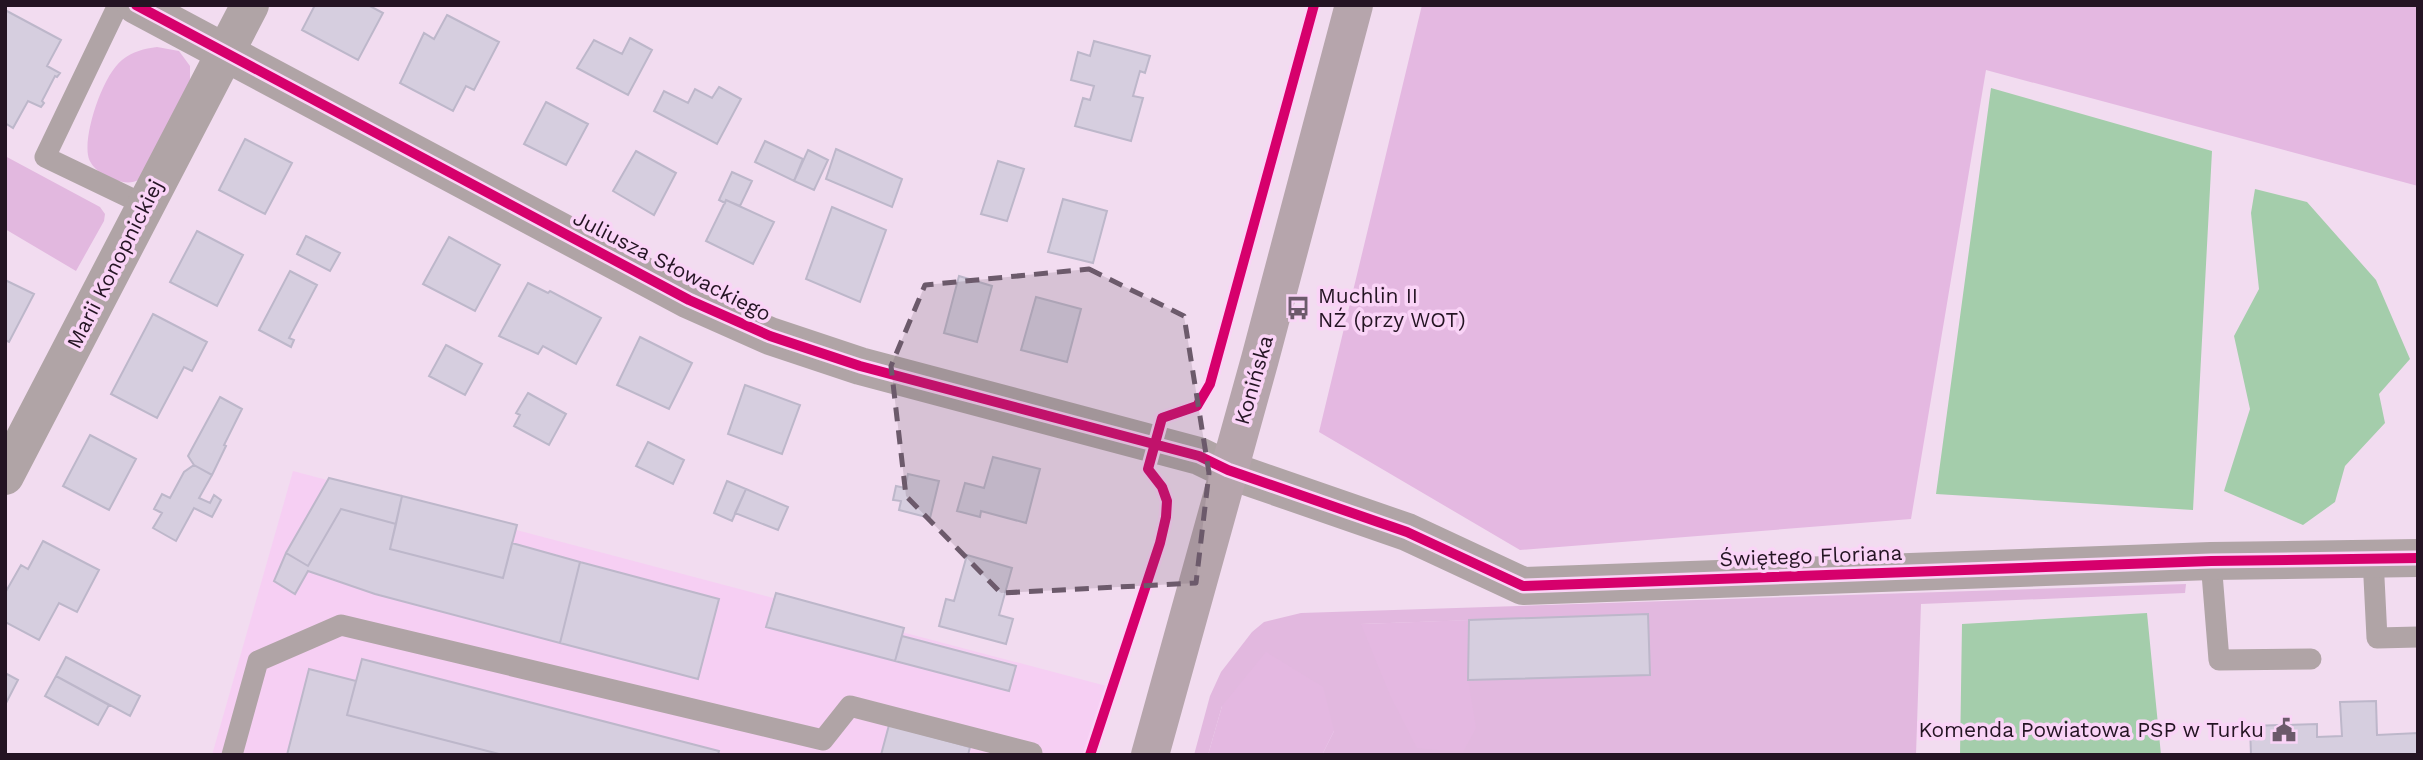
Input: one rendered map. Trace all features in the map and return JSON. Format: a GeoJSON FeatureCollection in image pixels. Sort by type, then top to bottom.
{"type":"FeatureCollection","features":[{"type":"Feature","properties":{"kind":"main road","name":"Konińska"},"geometry":{"type":"LineString","coordinates":[[1150,755],[1354,5]]}},
{"type":"Feature","properties":{"kind":"street","name":"Juliusza Słowackiego"},"geometry":{"type":"LineString","coordinates":[[135,5],[689,300],[769,336],[860,366],[1199,456],[1228,470]]}},
{"type":"Feature","properties":{"kind":"street","name":"Marii Konopnickiej"},"geometry":{"type":"LineString","coordinates":[[5,475],[250,5]]}},
{"type":"Feature","properties":{"kind":"street","name":"Świętego Floriana"},"geometry":{"type":"LineString","coordinates":[[1228,470],[1407,532],[1523,586],[2211,561],[2418,558]]}},
{"type":"Feature","properties":{"kind":"lane"},"geometry":{"type":"LineString","coordinates":[[118,5],[45,157],[145,205]]}},
{"type":"Feature","properties":{"kind":"lane"},"geometry":{"type":"LineString","coordinates":[[2373,558],[2377,638],[2418,637]]}},
{"type":"Feature","properties":{"kind":"lane"},"geometry":{"type":"LineString","coordinates":[[2211,561],[2219,660],[2311,659]]}},
{"type":"Feature","properties":{"kind":"lane"},"geometry":{"type":"LineString","coordinates":[[232,755],[258,661],[341,625],[821,747],[850,706],[1034,754]]}},
{"type":"Feature","properties":{"kind":"highlighted area"},"geometry":{"type":"Polygon","coordinates":[[[1089,269],[1184,316],[1209,473],[1196,583],[1001,593],[906,496],[891,366],[925,285],[1089,269]]]}},
{"type":"Feature","properties":{"kind":"shaded area"},"geometry":{"type":"Polygon","coordinates":[[[1422,5],[2418,5],[2418,186],[1986,70],[1911,519],[1520,550],[1319,432],[1422,5]]]}},
{"type":"Feature","properties":{"kind":"shaded area"},"geometry":{"type":"Polygon","coordinates":[[[157,47],[179,51],[190,66],[190,82],[141,179],[134,182],[115,180],[102,174],[89,160],[89,133],[96,104],[108,78],[122,60],[134,52],[157,47]]]}},
{"type":"Feature","properties":{"kind":"shaded area"},"geometry":{"type":"Polygon","coordinates":[[[1991,88],[2212,151],[2193,510],[1936,494],[1991,88]]]}},
{"type":"Feature","properties":{"kind":"shaded area"},"geometry":{"type":"Polygon","coordinates":[[[5,156],[100,207],[105,214],[104,221],[76,271],[5,229],[5,156]]]}},
{"type":"Feature","properties":{"kind":"shaded area"},"geometry":{"type":"Polygon","coordinates":[[[2255,189],[2307,202],[2376,280],[2410,359],[2379,394],[2385,423],[2345,466],[2335,502],[2303,525],[2224,491],[2250,409],[2234,336],[2259,289],[2251,213],[2255,189]]]}},
{"type":"Feature","properties":{"kind":"shaded area"},"geometry":{"type":"Polygon","coordinates":[[[293,471],[1114,688],[1095,755],[212,755],[293,471]]]}},
{"type":"Feature","properties":{"kind":"shaded area"},"geometry":{"type":"Polygon","coordinates":[[[2186,584],[2185,593],[1921,604],[1916,755],[1322,755],[1334,731],[1222,706],[1208,755],[1194,755],[1210,696],[1221,672],[1252,632],[1264,622],[1301,613],[2186,584]],[[1648,614],[1361,624],[1468,680],[1649,675],[1648,614]]]}},
{"type":"Feature","properties":{"kind":"shaded area"},"geometry":{"type":"Polygon","coordinates":[[[2147,613],[2161,755],[1960,755],[1962,624],[2147,613]]]}},
{"type":"Feature","properties":{"kind":"shaded area"},"geometry":{"type":"Polygon","coordinates":[[[1469,620],[1468,680],[1476,728],[1463,752],[1417,748],[1390,695],[1361,624],[1469,620]]]}},
{"type":"Feature","properties":{"kind":"shaded area"},"geometry":{"type":"Polygon","coordinates":[[[1266,652],[1323,687],[1334,731],[1322,755],[1208,755],[1222,706],[1266,652]]]}},
{"type":"Feature","properties":{"kind":"building"},"geometry":{"type":"Polygon","coordinates":[[[315,5],[368,5],[383,13],[358,60],[302,30],[315,5]]]}},
{"type":"Feature","properties":{"kind":"building"},"geometry":{"type":"Polygon","coordinates":[[[5,10],[61,40],[47,66],[60,73],[55,76],[42,101],[44,103],[41,107],[28,101],[13,128],[5,123],[5,10]]]}},
{"type":"Feature","properties":{"kind":"building"},"geometry":{"type":"Polygon","coordinates":[[[447,15],[499,42],[474,90],[466,86],[453,111],[400,83],[424,33],[434,39],[447,15]]]}},
{"type":"Feature","properties":{"kind":"building"},"geometry":{"type":"Polygon","coordinates":[[[630,38],[652,50],[628,95],[577,68],[594,40],[622,54],[630,38]]]}},
{"type":"Feature","properties":{"kind":"building"},"geometry":{"type":"Polygon","coordinates":[[[1094,41],[1150,56],[1145,73],[1140,71],[1133,96],[1143,98],[1131,141],[1075,126],[1083,98],[1090,100],[1094,86],[1071,80],[1078,52],[1090,56],[1094,41]]]}},
{"type":"Feature","properties":{"kind":"building"},"geometry":{"type":"Polygon","coordinates":[[[719,87],[741,99],[717,144],[654,111],[664,91],[688,103],[695,89],[712,98],[719,87]]]}},
{"type":"Feature","properties":{"kind":"building"},"geometry":{"type":"Polygon","coordinates":[[[546,102],[588,124],[566,165],[524,144],[546,102]]]}},
{"type":"Feature","properties":{"kind":"building"},"geometry":{"type":"Polygon","coordinates":[[[245,139],[292,163],[265,214],[219,190],[245,139]]]}},
{"type":"Feature","properties":{"kind":"building"},"geometry":{"type":"Polygon","coordinates":[[[765,141],[803,159],[794,181],[755,162],[765,141]]]}},
{"type":"Feature","properties":{"kind":"building"},"geometry":{"type":"Polygon","coordinates":[[[836,149],[902,179],[892,207],[826,179],[836,149]]]}},
{"type":"Feature","properties":{"kind":"building"},"geometry":{"type":"Polygon","coordinates":[[[808,150],[828,160],[814,190],[794,181],[808,150]]]}},
{"type":"Feature","properties":{"kind":"building"},"geometry":{"type":"Polygon","coordinates":[[[636,151],[676,173],[654,215],[613,191],[636,151]]]}},
{"type":"Feature","properties":{"kind":"building"},"geometry":{"type":"Polygon","coordinates":[[[998,161],[1024,169],[1007,221],[981,214],[998,161]]]}},
{"type":"Feature","properties":{"kind":"building"},"geometry":{"type":"Polygon","coordinates":[[[732,172],[752,181],[740,206],[719,200],[732,172]]]}},
{"type":"Feature","properties":{"kind":"building"},"geometry":{"type":"Polygon","coordinates":[[[1063,199],[1107,211],[1093,263],[1048,252],[1063,199]]]}},
{"type":"Feature","properties":{"kind":"building"},"geometry":{"type":"Polygon","coordinates":[[[726,200],[774,222],[753,264],[706,241],[726,200]]]}},
{"type":"Feature","properties":{"kind":"building"},"geometry":{"type":"Polygon","coordinates":[[[832,207],[886,230],[860,302],[806,279],[832,207]]]}},
{"type":"Feature","properties":{"kind":"building"},"geometry":{"type":"Polygon","coordinates":[[[197,231],[243,255],[217,306],[170,282],[197,231]]]}},
{"type":"Feature","properties":{"kind":"building"},"geometry":{"type":"Polygon","coordinates":[[[306,236],[340,253],[330,271],[297,254],[306,236]]]}},
{"type":"Feature","properties":{"kind":"building"},"geometry":{"type":"Polygon","coordinates":[[[449,237],[500,265],[475,311],[423,284],[449,237]]]}},
{"type":"Feature","properties":{"kind":"building"},"geometry":{"type":"Polygon","coordinates":[[[290,271],[317,285],[289,338],[294,340],[291,347],[259,330],[290,271]]]}},
{"type":"Feature","properties":{"kind":"building"},"geometry":{"type":"Polygon","coordinates":[[[959,276],[992,286],[977,342],[944,333],[959,276]]]}},
{"type":"Feature","properties":{"kind":"building"},"geometry":{"type":"Polygon","coordinates":[[[5,280],[34,294],[9,342],[5,340],[5,280]]]}},
{"type":"Feature","properties":{"kind":"building"},"geometry":{"type":"Polygon","coordinates":[[[528,283],[548,293],[550,291],[601,318],[576,364],[543,346],[538,354],[499,336],[528,283]]]}},
{"type":"Feature","properties":{"kind":"building"},"geometry":{"type":"Polygon","coordinates":[[[1036,297],[1081,309],[1067,362],[1021,350],[1036,297]]]}},
{"type":"Feature","properties":{"kind":"building"},"geometry":{"type":"Polygon","coordinates":[[[153,314],[207,342],[192,371],[184,367],[157,418],[111,394],[153,314]]]}},
{"type":"Feature","properties":{"kind":"building"},"geometry":{"type":"Polygon","coordinates":[[[640,337],[692,363],[669,409],[617,385],[640,337]]]}},
{"type":"Feature","properties":{"kind":"building"},"geometry":{"type":"Polygon","coordinates":[[[446,345],[482,364],[465,395],[429,376],[446,345]]]}},
{"type":"Feature","properties":{"kind":"building"},"geometry":{"type":"Polygon","coordinates":[[[745,385],[800,405],[782,454],[728,434],[745,385]]]}},
{"type":"Feature","properties":{"kind":"building"},"geometry":{"type":"Polygon","coordinates":[[[528,393],[566,414],[549,445],[514,426],[520,415],[516,413],[528,393]]]}},
{"type":"Feature","properties":{"kind":"building"},"geometry":{"type":"Polygon","coordinates":[[[220,397],[242,409],[212,475],[194,465],[188,456],[220,397]]]}},
{"type":"Feature","properties":{"kind":"building"},"geometry":{"type":"Polygon","coordinates":[[[90,435],[136,459],[109,510],[63,486],[90,435]]]}},
{"type":"Feature","properties":{"kind":"building"},"geometry":{"type":"Polygon","coordinates":[[[648,442],[684,460],[673,484],[636,466],[648,442]]]}},
{"type":"Feature","properties":{"kind":"building"},"geometry":{"type":"Polygon","coordinates":[[[993,457],[1040,469],[1026,523],[981,511],[980,517],[957,511],[965,483],[984,488],[993,457]]]}},
{"type":"Feature","properties":{"kind":"building"},"geometry":{"type":"Polygon","coordinates":[[[194,465],[212,475],[199,498],[210,503],[214,495],[221,500],[212,517],[194,508],[176,541],[153,528],[162,513],[154,509],[162,494],[170,498],[184,472],[194,465]]]}},
{"type":"Feature","properties":{"kind":"building"},"geometry":{"type":"Polygon","coordinates":[[[908,474],[939,481],[930,518],[899,510],[901,501],[893,500],[896,486],[905,488],[908,474]]]}},
{"type":"Feature","properties":{"kind":"building"},"geometry":{"type":"Polygon","coordinates":[[[329,478],[402,496],[396,524],[341,509],[308,566],[286,553],[329,478]]]}},
{"type":"Feature","properties":{"kind":"building"},"geometry":{"type":"Polygon","coordinates":[[[727,481],[746,489],[732,521],[714,513],[727,481]]]}},
{"type":"Feature","properties":{"kind":"building"},"geometry":{"type":"Polygon","coordinates":[[[746,489],[788,507],[778,530],[735,513],[746,489]]]}},
{"type":"Feature","properties":{"kind":"building"},"geometry":{"type":"Polygon","coordinates":[[[402,496],[517,525],[503,578],[390,549],[402,496]]]}},
{"type":"Feature","properties":{"kind":"building"},"geometry":{"type":"Polygon","coordinates":[[[341,509],[396,524],[390,549],[503,578],[512,543],[580,562],[560,643],[375,594],[308,571],[295,594],[274,581],[286,553],[308,566],[341,509]]]}},
{"type":"Feature","properties":{"kind":"building"},"geometry":{"type":"Polygon","coordinates":[[[43,541],[99,570],[77,612],[59,603],[39,640],[5,622],[5,593],[21,565],[28,569],[43,541]]]}},
{"type":"Feature","properties":{"kind":"building"},"geometry":{"type":"Polygon","coordinates":[[[967,555],[1012,568],[999,615],[1013,619],[1006,644],[939,626],[946,599],[954,601],[967,555]]]}},
{"type":"Feature","properties":{"kind":"building"},"geometry":{"type":"Polygon","coordinates":[[[580,562],[719,599],[698,679],[560,643],[580,562]]]}},
{"type":"Feature","properties":{"kind":"building"},"geometry":{"type":"Polygon","coordinates":[[[776,593],[904,628],[895,661],[766,627],[776,593]]]}},
{"type":"Feature","properties":{"kind":"building"},"geometry":{"type":"Polygon","coordinates":[[[1648,614],[1650,675],[1468,680],[1469,620],[1648,614]]]}},
{"type":"Feature","properties":{"kind":"building"},"geometry":{"type":"Polygon","coordinates":[[[902,636],[1016,666],[1009,691],[895,661],[902,636]]]}},
{"type":"Feature","properties":{"kind":"building"},"geometry":{"type":"Polygon","coordinates":[[[66,657],[140,696],[130,716],[56,676],[66,657]]]}},
{"type":"Feature","properties":{"kind":"building"},"geometry":{"type":"Polygon","coordinates":[[[362,659],[719,751],[718,755],[503,755],[347,715],[362,659]]]}},
{"type":"Feature","properties":{"kind":"building"},"geometry":{"type":"Polygon","coordinates":[[[309,669],[356,681],[347,715],[503,755],[287,755],[309,669]]]}},
{"type":"Feature","properties":{"kind":"building"},"geometry":{"type":"Polygon","coordinates":[[[5,673],[18,680],[5,705],[5,673]]]}},
{"type":"Feature","properties":{"kind":"building"},"geometry":{"type":"Polygon","coordinates":[[[56,676],[109,705],[98,725],[45,696],[56,676]]]}},
{"type":"Feature","properties":{"kind":"building","name":"Komenda Powiatowa PSP w Turku"},"geometry":{"type":"Polygon","coordinates":[[[2376,701],[2377,735],[2418,733],[2418,755],[2251,755],[2250,726],[2317,724],[2317,737],[2342,736],[2340,702],[2376,701]]]}},
{"type":"Feature","properties":{"kind":"building"},"geometry":{"type":"Polygon","coordinates":[[[889,725],[970,747],[968,755],[881,755],[889,725]]]}},
{"type":"Feature","properties":{"kind":"cycle path"},"geometry":{"type":"LineString","coordinates":[[136,5],[689,300],[770,336],[860,366],[1199,456],[1228,470],[1407,532],[1523,586],[2211,561],[2418,558]]}},
{"type":"Feature","properties":{"kind":"cycle path"},"geometry":{"type":"LineString","coordinates":[[1090,755],[1160,543],[1166,517],[1167,501],[1162,487],[1148,469],[1162,418],[1197,406],[1210,384],[1314,5]]}},
{"type":"Feature","properties":{"kind":"place","name":"Muchlin II NŹ (przy WOT)"},"geometry":{"type":"Point","coordinates":[1298,308]}},
{"type":"Feature","properties":{"kind":"place","name":"Komenda Powiatowa PSP w Turku"},"geometry":{"type":"Point","coordinates":[2284,730]}}]}
